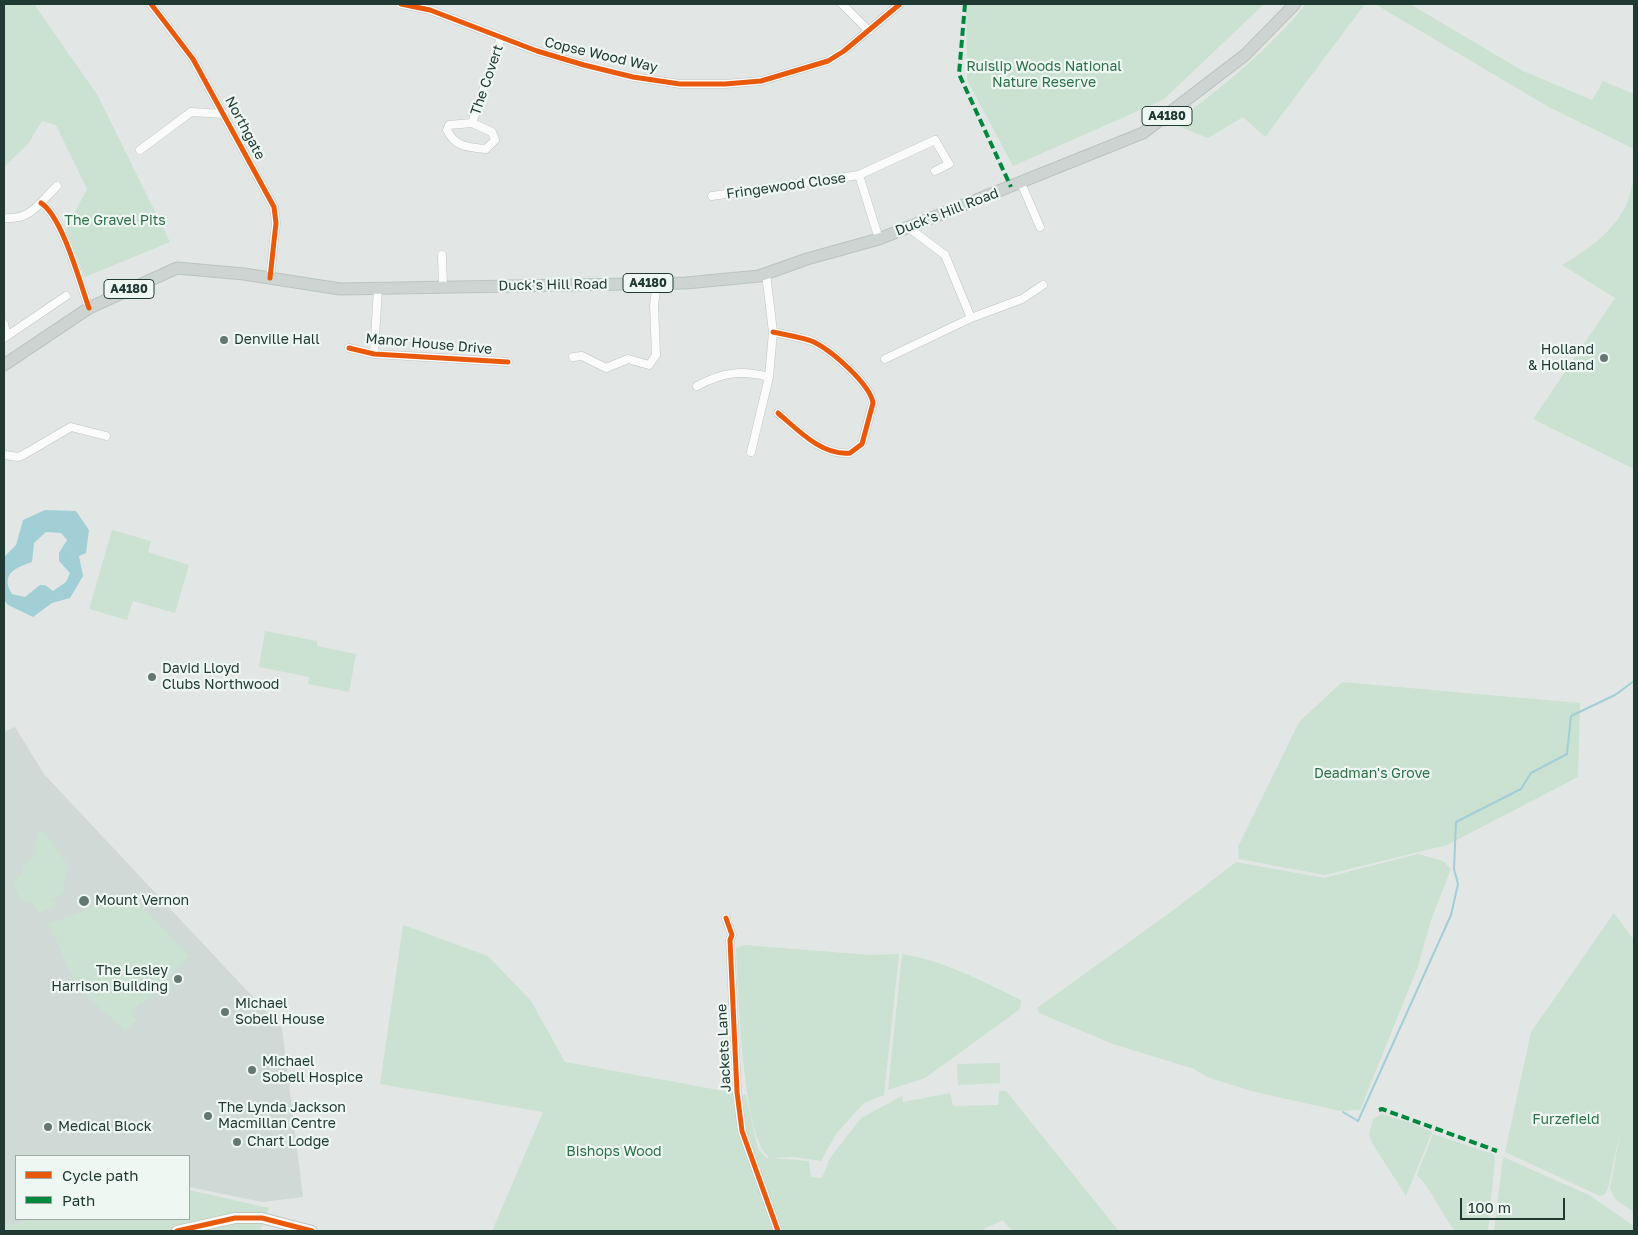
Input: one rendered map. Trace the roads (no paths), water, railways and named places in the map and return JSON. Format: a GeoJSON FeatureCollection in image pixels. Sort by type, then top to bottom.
{"type":"FeatureCollection","features":[{"type":"Feature","properties":{"kind":"main road","name":"Duck's Hill Road"},"geometry":{"type":"LineString","coordinates":[[4,365],[89,308],[177,268],[270,278],[340,289],[657,283],[750,277],[766,274],[807,259],[879,239],[909,228],[1143,133],[1245,55],[1296,4]]}},
{"type":"Feature","properties":{"kind":"street","name":"Northgate"},"geometry":{"type":"LineString","coordinates":[[151,4],[193,59],[274,207],[276,223],[270,278]]}},
{"type":"Feature","properties":{"kind":"street","name":"Copse Wood Way"},"geometry":{"type":"LineString","coordinates":[[401,4],[430,10],[545,54],[633,77],[680,84],[725,84],[760,81],[828,61],[869,31],[900,4]]}},
{"type":"Feature","properties":{"kind":"street"},"geometry":{"type":"LineString","coordinates":[[842,4],[869,31]]}},
{"type":"Feature","properties":{"kind":"street","name":"The Covert"},"geometry":{"type":"LineString","coordinates":[[472,123],[502,38]]}},
{"type":"Feature","properties":{"kind":"street"},"geometry":{"type":"LineString","coordinates":[[140,150],[191,112],[224,114]]}},
{"type":"Feature","properties":{"kind":"street","name":"The Covert"},"geometry":{"type":"LineString","coordinates":[[472,123],[492,132],[495,140],[486,149],[460,146],[451,138],[447,130],[449,125],[472,123]]}},
{"type":"Feature","properties":{"kind":"street","name":"Fringewood Close"},"geometry":{"type":"LineString","coordinates":[[712,196],[859,175],[935,140],[949,164],[935,171]]}},
{"type":"Feature","properties":{"kind":"street","name":"Fringewood Close"},"geometry":{"type":"LineString","coordinates":[[859,175],[879,239]]}},
{"type":"Feature","properties":{"kind":"street"},"geometry":{"type":"LineString","coordinates":[[1021,182],[1040,227]]}},
{"type":"Feature","properties":{"kind":"street"},"geometry":{"type":"LineString","coordinates":[[4,218],[16,219],[24,216],[42,203],[57,186]]}},
{"type":"Feature","properties":{"kind":"street"},"geometry":{"type":"LineString","coordinates":[[42,203],[50,208],[59,225],[89,308]]}},
{"type":"Feature","properties":{"kind":"street"},"geometry":{"type":"LineString","coordinates":[[909,228],[946,255],[971,318]]}},
{"type":"Feature","properties":{"kind":"street"},"geometry":{"type":"LineString","coordinates":[[442,255],[443,287]]}},
{"type":"Feature","properties":{"kind":"street"},"geometry":{"type":"LineString","coordinates":[[752,452],[769,377],[773,332],[766,274]]}},
{"type":"Feature","properties":{"kind":"street"},"geometry":{"type":"LineString","coordinates":[[574,357],[582,356],[606,368],[628,359],[649,365],[656,355],[654,305],[657,283]]}},
{"type":"Feature","properties":{"kind":"street"},"geometry":{"type":"LineString","coordinates":[[885,359],[971,318],[1022,299],[1043,285]]}},
{"type":"Feature","properties":{"kind":"street","name":"Manor House Drive"},"geometry":{"type":"LineString","coordinates":[[374,354],[378,288]]}},
{"type":"Feature","properties":{"kind":"street"},"geometry":{"type":"LineString","coordinates":[[4,324],[5,337],[66,296]]}},
{"type":"Feature","properties":{"kind":"street"},"geometry":{"type":"LineString","coordinates":[[773,332],[813,342],[831,353],[863,384],[873,402],[862,444],[850,453],[834,453],[815,443],[778,413]]}},
{"type":"Feature","properties":{"kind":"street","name":"Manor House Drive"},"geometry":{"type":"LineString","coordinates":[[349,348],[374,354],[508,362]]}},
{"type":"Feature","properties":{"kind":"street"},"geometry":{"type":"LineString","coordinates":[[697,386],[715,376],[748,371],[769,377]]}},
{"type":"Feature","properties":{"kind":"street"},"geometry":{"type":"LineString","coordinates":[[4,455],[18,457],[23,455],[71,427],[106,436]]}},
{"type":"Feature","properties":{"kind":"street","name":"Jackets Lane"},"geometry":{"type":"LineString","coordinates":[[726,918],[732,935],[730,940],[737,1092],[742,1131],[778,1231]]}},
{"type":"Feature","properties":{"kind":"street"},"geometry":{"type":"LineString","coordinates":[[177,1231],[235,1218],[262,1218],[312,1231]]}},
{"type":"Feature","properties":{"kind":"water"},"geometry":{"type":"Polygon","coordinates":[[[45,510],[76,511],[89,530],[86,553],[79,556],[83,576],[70,598],[52,603],[33,617],[8,605],[4,600],[4,557],[16,545],[23,520],[45,510]],[[46,532],[34,543],[32,562],[15,569],[9,577],[9,587],[12,594],[25,597],[40,585],[45,585],[53,591],[66,582],[70,573],[59,561],[59,553],[67,540],[61,533],[46,532]]]}},
{"type":"Feature","properties":{"kind":"waterway"},"geometry":{"type":"LineString","coordinates":[[1343,1112],[1358,1121],[1451,915],[1458,884],[1454,869],[1456,822],[1521,789],[1531,773],[1567,754],[1571,716],[1615,695],[1634,681]]}},
{"type":"Feature","properties":{"kind":"place","name":"Denville Hall"},"geometry":{"type":"Point","coordinates":[224,340]}},
{"type":"Feature","properties":{"kind":"place","name":"Holland & Holland"},"geometry":{"type":"Point","coordinates":[1604,358]}},
{"type":"Feature","properties":{"kind":"place","name":"David Lloyd Clubs Northwood"},"geometry":{"type":"Point","coordinates":[152,677]}},
{"type":"Feature","properties":{"kind":"place","name":"Mount Vernon"},"geometry":{"type":"Point","coordinates":[84,901]}},
{"type":"Feature","properties":{"kind":"place","name":"The Lesley Harrison Building"},"geometry":{"type":"Point","coordinates":[178,979]}},
{"type":"Feature","properties":{"kind":"place","name":"Michael Sobell House"},"geometry":{"type":"Point","coordinates":[225,1012]}},
{"type":"Feature","properties":{"kind":"place","name":"Michael Sobell Hospice"},"geometry":{"type":"Point","coordinates":[252,1070]}},
{"type":"Feature","properties":{"kind":"place","name":"The Lynda Jackson Macmillan Centre"},"geometry":{"type":"Point","coordinates":[208,1116]}},
{"type":"Feature","properties":{"kind":"place","name":"Medical Block"},"geometry":{"type":"Point","coordinates":[48,1127]}},
{"type":"Feature","properties":{"kind":"place","name":"Chart Lodge"},"geometry":{"type":"Point","coordinates":[237,1142]}},
{"type":"Feature","properties":{"kind":"park label","name":"Ruislip Woods National Nature Reserve"},"geometry":{"type":"Point","coordinates":[1044,76]}},
{"type":"Feature","properties":{"kind":"park label","name":"The Gravel Pits"},"geometry":{"type":"Point","coordinates":[115,221]}},
{"type":"Feature","properties":{"kind":"park label","name":"Deadman's Grove"},"geometry":{"type":"Point","coordinates":[1372,774]}},
{"type":"Feature","properties":{"kind":"park label","name":"Furzefield"},"geometry":{"type":"Point","coordinates":[1566,1120]}},
{"type":"Feature","properties":{"kind":"park label","name":"Bishops Wood"},"geometry":{"type":"Point","coordinates":[614,1152]}}]}
